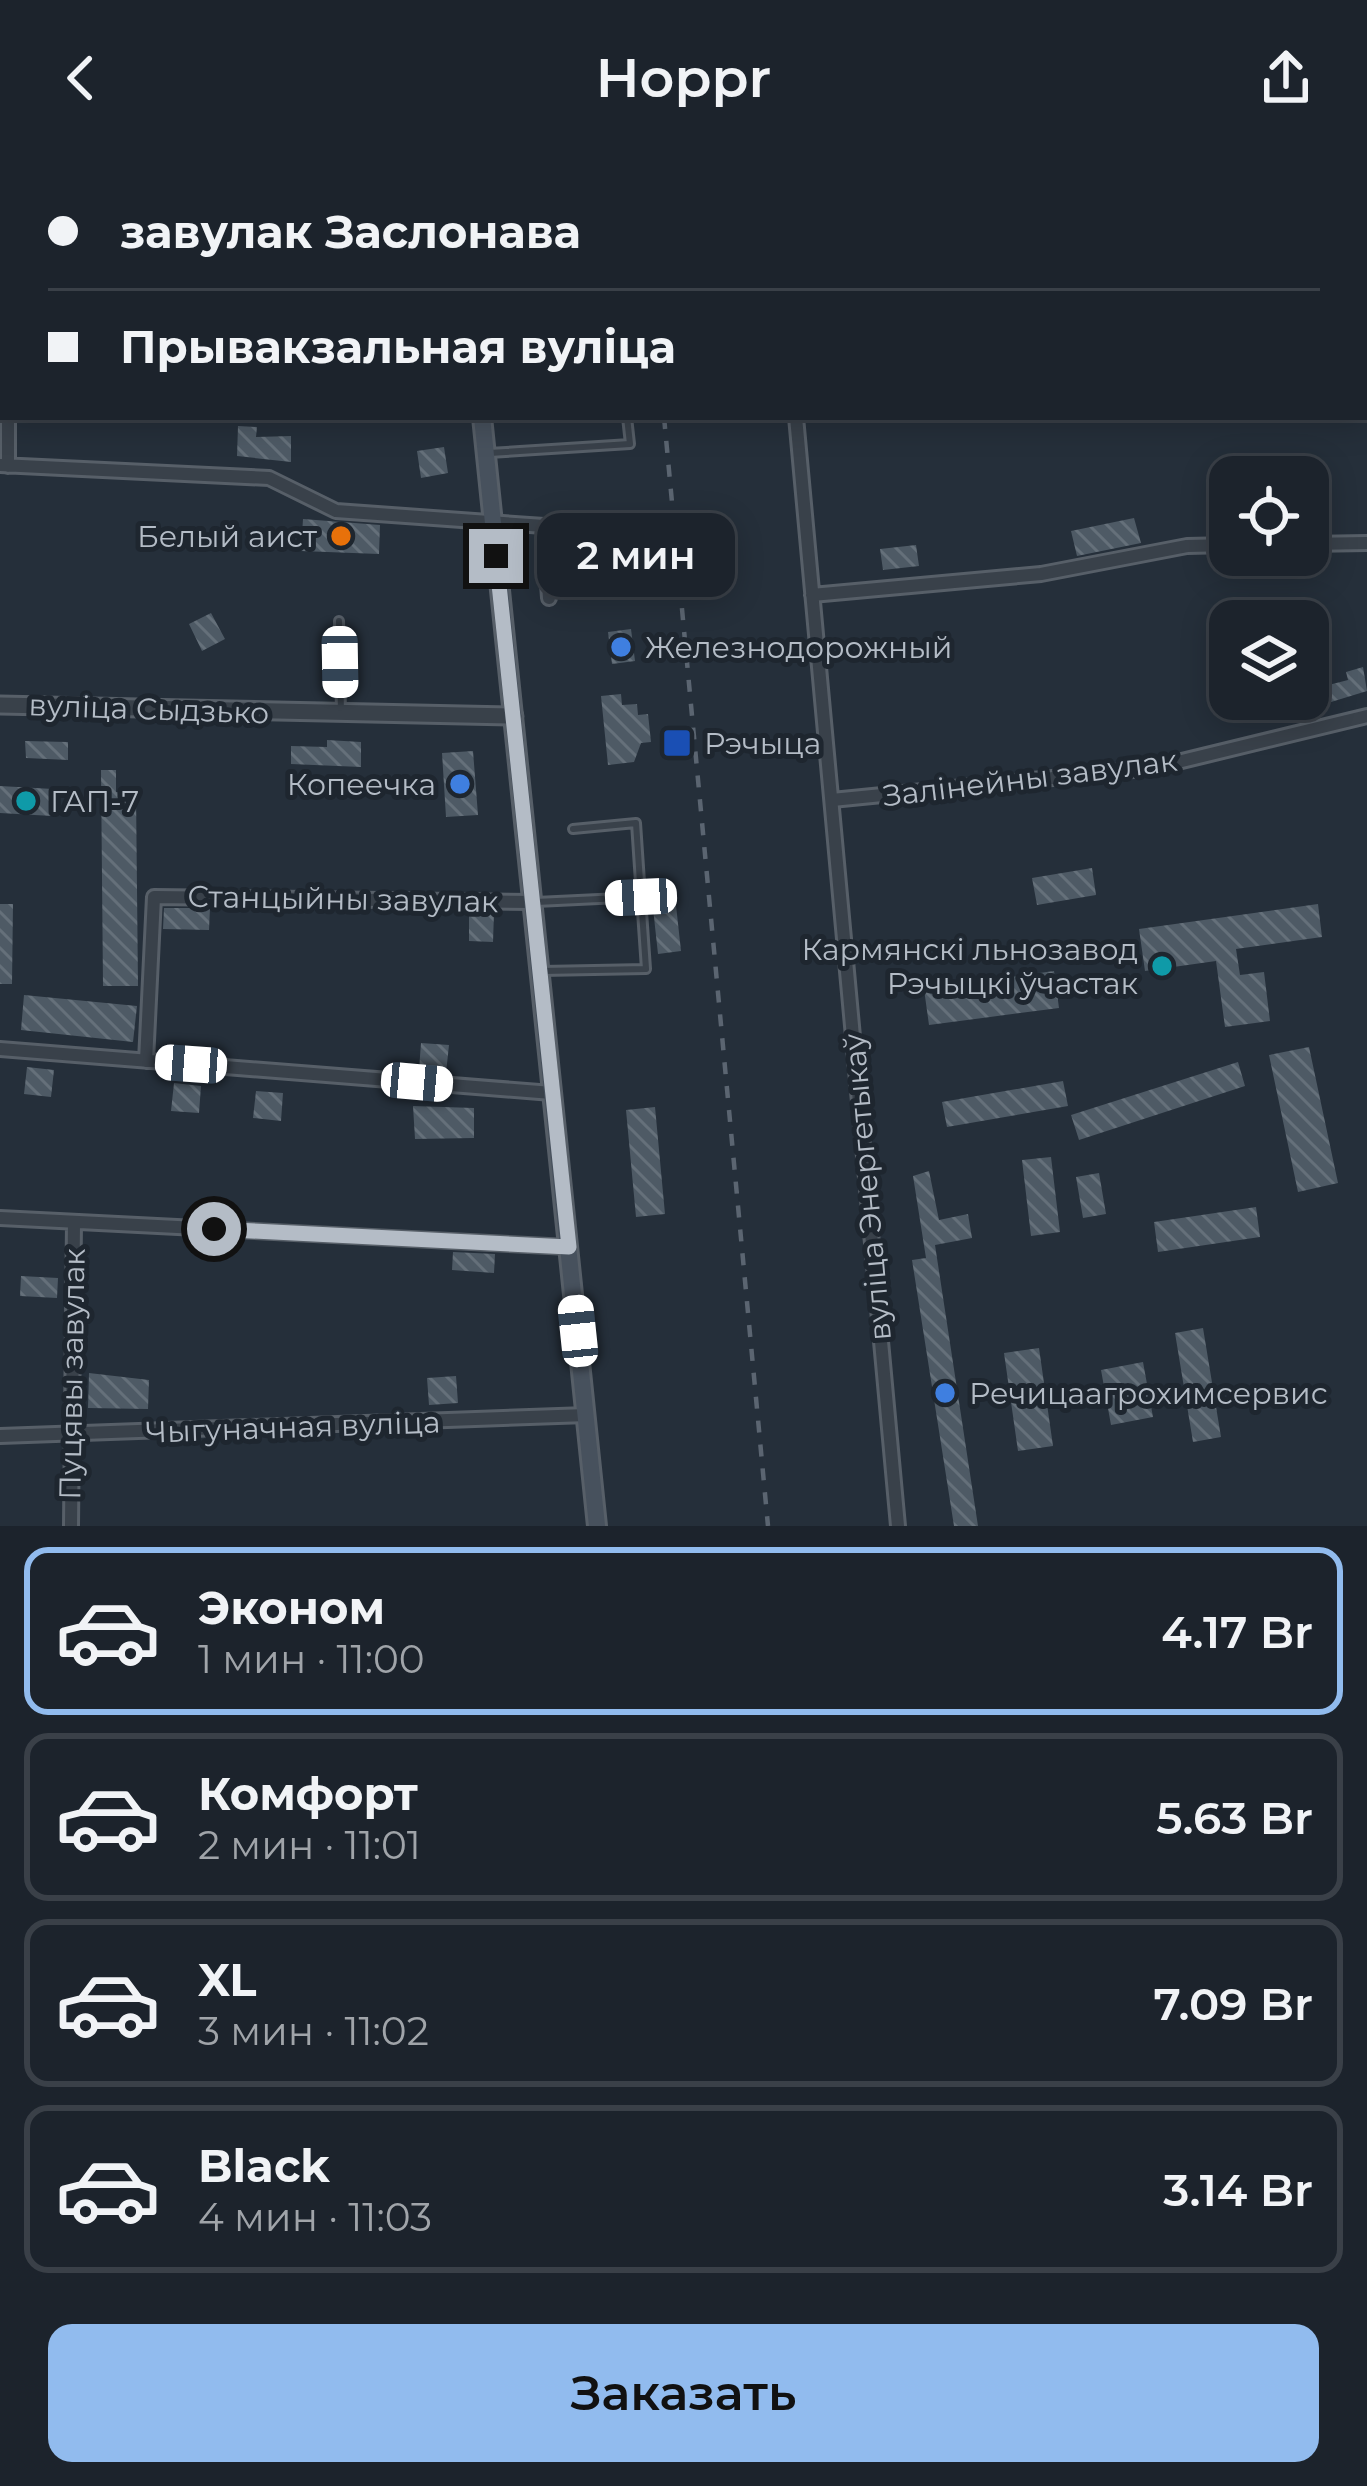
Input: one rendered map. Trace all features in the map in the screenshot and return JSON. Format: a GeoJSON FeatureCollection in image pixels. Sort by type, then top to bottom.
{"type":"FeatureCollection","features":[{"type":"Feature","properties":{"kind":"main road"},"geometry":{"type":"LineString","coordinates":[[482,420],[597,1526]]}},
{"type":"Feature","properties":{"kind":"street"},"geometry":{"type":"LineString","coordinates":[[8,420],[4,465],[269,478],[336,512],[544,526],[549,598]]}},
{"type":"Feature","properties":{"kind":"street","name":"вуліца Энергетыкаў"},"geometry":{"type":"LineString","coordinates":[[796,420],[898,1526]]}},
{"type":"Feature","properties":{"kind":"street"},"geometry":{"type":"LineString","coordinates":[[1329,544],[1367,543]]}},
{"type":"Feature","properties":{"kind":"street"},"geometry":{"type":"LineString","coordinates":[[812,595],[1041,574],[1209,545]]}},
{"type":"Feature","properties":{"kind":"street","name":"вуліца Сыдзько"},"geometry":{"type":"LineString","coordinates":[[0,705],[514,716]]}},
{"type":"Feature","properties":{"kind":"street","name":"Залінейны завулак"},"geometry":{"type":"LineString","coordinates":[[832,800],[1153,768],[1367,716]]}},
{"type":"Feature","properties":{"kind":"street","name":"Станцыйны завулак"},"geometry":{"type":"LineString","coordinates":[[146,1061],[154,897],[532,902]]}},
{"type":"Feature","properties":{"kind":"street"},"geometry":{"type":"LineString","coordinates":[[0,1049],[553,1093]]}},
{"type":"Feature","properties":{"kind":"street"},"geometry":{"type":"LineString","coordinates":[[0,1218],[569,1247]]}},
{"type":"Feature","properties":{"kind":"street","name":"Пуцявы завулак"},"geometry":{"type":"LineString","coordinates":[[70,1526],[74,1222]]}},
{"type":"Feature","properties":{"kind":"street","name":"Чыгуначная вуліца"},"geometry":{"type":"LineString","coordinates":[[0,1436],[586,1415]]}},
{"type":"Feature","properties":{"kind":"lane"},"geometry":{"type":"LineString","coordinates":[[486,454],[630,444],[628,420]]}},
{"type":"Feature","properties":{"kind":"lane"},"geometry":{"type":"LineString","coordinates":[[339,622],[341,715]]}},
{"type":"Feature","properties":{"kind":"lane"},"geometry":{"type":"LineString","coordinates":[[539,971],[646,969],[636,823],[573,829]]}},
{"type":"Feature","properties":{"kind":"lane"},"geometry":{"type":"LineString","coordinates":[[532,902],[641,897]]}},
{"type":"Feature","properties":{"kind":"building"},"geometry":{"type":"Polygon","coordinates":[[[238,426],[257,427],[256,437],[291,436],[291,462],[237,456],[238,426]]]}},
{"type":"Feature","properties":{"kind":"building"},"geometry":{"type":"Polygon","coordinates":[[[444,447],[448,473],[421,478],[417,451],[444,447]]]}},
{"type":"Feature","properties":{"kind":"building"},"geometry":{"type":"Polygon","coordinates":[[[1134,518],[1141,543],[1077,556],[1071,531],[1134,518]]]}},
{"type":"Feature","properties":{"kind":"building","name":"Белый аист"},"geometry":{"type":"Polygon","coordinates":[[[303,519],[380,525],[379,554],[301,551],[303,519]]]}},
{"type":"Feature","properties":{"kind":"building"},"geometry":{"type":"Polygon","coordinates":[[[916,545],[919,566],[883,570],[880,549],[916,545]]]}},
{"type":"Feature","properties":{"kind":"building"},"geometry":{"type":"Polygon","coordinates":[[[211,613],[225,639],[202,651],[189,624],[211,613]]]}},
{"type":"Feature","properties":{"kind":"building","name":"Железнодорожный"},"geometry":{"type":"Polygon","coordinates":[[[631,629],[635,661],[612,664],[608,632],[631,629]]]}},
{"type":"Feature","properties":{"kind":"building"},"geometry":{"type":"Polygon","coordinates":[[[1363,667],[1367,691],[1329,703],[1329,685],[1348,680],[1346,672],[1363,667]]]}},
{"type":"Feature","properties":{"kind":"building","name":"Рэчыца"},"geometry":{"type":"Polygon","coordinates":[[[621,694],[622,705],[637,704],[638,715],[648,714],[651,742],[641,743],[634,762],[608,765],[601,696],[621,694]]]}},
{"type":"Feature","properties":{"kind":"building"},"geometry":{"type":"Polygon","coordinates":[[[327,740],[361,742],[361,767],[291,764],[291,746],[327,747],[327,740]]]}},
{"type":"Feature","properties":{"kind":"building"},"geometry":{"type":"Polygon","coordinates":[[[25,741],[68,742],[68,760],[26,758],[25,741]]]}},
{"type":"Feature","properties":{"kind":"building","name":"Копеечка"},"geometry":{"type":"Polygon","coordinates":[[[473,751],[478,815],[446,817],[442,753],[473,751]]]}},
{"type":"Feature","properties":{"kind":"building"},"geometry":{"type":"Polygon","coordinates":[[[101,770],[116,770],[116,792],[136,792],[138,986],[103,986],[101,770]]]}},
{"type":"Feature","properties":{"kind":"building","name":"ГАП-7"},"geometry":{"type":"Polygon","coordinates":[[[0,786],[53,789],[52,816],[0,813],[0,786]]]}},
{"type":"Feature","properties":{"kind":"building"},"geometry":{"type":"Polygon","coordinates":[[[1092,868],[1096,895],[1037,905],[1032,878],[1092,868]]]}},
{"type":"Feature","properties":{"kind":"building"},"geometry":{"type":"Polygon","coordinates":[[[674,887],[681,951],[658,954],[651,890],[674,887]]]}},
{"type":"Feature","properties":{"kind":"building"},"geometry":{"type":"Polygon","coordinates":[[[0,904],[13,904],[12,984],[0,984],[0,904]]]}},
{"type":"Feature","properties":{"kind":"building","name":"Кармянскі льнозавод Рэчыцкі ўчастак"},"geometry":{"type":"Polygon","coordinates":[[[1318,904],[1322,937],[1236,949],[1240,975],[1264,972],[1270,1021],[1225,1027],[1216,961],[1145,971],[1139,929],[1318,904]]]}},
{"type":"Feature","properties":{"kind":"building"},"geometry":{"type":"Polygon","coordinates":[[[164,908],[210,908],[209,930],[163,929],[164,908]]]}},
{"type":"Feature","properties":{"kind":"building"},"geometry":{"type":"Polygon","coordinates":[[[469,912],[494,913],[493,942],[469,941],[469,912]]]}},
{"type":"Feature","properties":{"kind":"building"},"geometry":{"type":"Polygon","coordinates":[[[1054,971],[1059,1008],[929,1025],[924,989],[1054,971]]]}},
{"type":"Feature","properties":{"kind":"building"},"geometry":{"type":"Polygon","coordinates":[[[24,995],[137,1006],[133,1042],[21,1030],[24,995]]]}},
{"type":"Feature","properties":{"kind":"building"},"geometry":{"type":"Polygon","coordinates":[[[421,1043],[449,1045],[446,1073],[419,1070],[421,1043]]]}},
{"type":"Feature","properties":{"kind":"building"},"geometry":{"type":"Polygon","coordinates":[[[1309,1047],[1338,1183],[1298,1192],[1269,1055],[1309,1047]]]}},
{"type":"Feature","properties":{"kind":"building"},"geometry":{"type":"Polygon","coordinates":[[[1238,1062],[1245,1086],[1079,1140],[1071,1115],[1238,1062]]]}},
{"type":"Feature","properties":{"kind":"building"},"geometry":{"type":"Polygon","coordinates":[[[27,1067],[54,1070],[51,1097],[24,1094],[27,1067]]]}},
{"type":"Feature","properties":{"kind":"building"},"geometry":{"type":"Polygon","coordinates":[[[1063,1081],[1068,1106],[947,1127],[942,1102],[1063,1081]]]}},
{"type":"Feature","properties":{"kind":"building"},"geometry":{"type":"Polygon","coordinates":[[[174,1083],[201,1086],[199,1113],[171,1111],[174,1083]]]}},
{"type":"Feature","properties":{"kind":"building"},"geometry":{"type":"Polygon","coordinates":[[[256,1091],[283,1093],[281,1121],[253,1118],[256,1091]]]}},
{"type":"Feature","properties":{"kind":"building"},"geometry":{"type":"Polygon","coordinates":[[[413,1106],[474,1108],[474,1138],[415,1139],[413,1106]]]}},
{"type":"Feature","properties":{"kind":"building"},"geometry":{"type":"Polygon","coordinates":[[[655,1107],[665,1214],[636,1217],[626,1110],[655,1107]]]}},
{"type":"Feature","properties":{"kind":"building"},"geometry":{"type":"Polygon","coordinates":[[[1051,1157],[1060,1232],[1031,1236],[1022,1160],[1051,1157]]]}},
{"type":"Feature","properties":{"kind":"building","name":"Речицаагрохимсервис"},"geometry":{"type":"Polygon","coordinates":[[[929,1171],[939,1220],[968,1214],[972,1238],[935,1245],[978,1526],[954,1526],[912,1260],[926,1258],[913,1176],[929,1171]]]}},
{"type":"Feature","properties":{"kind":"building"},"geometry":{"type":"Polygon","coordinates":[[[1099,1173],[1106,1214],[1083,1218],[1076,1177],[1099,1173]]]}},
{"type":"Feature","properties":{"kind":"building"},"geometry":{"type":"Polygon","coordinates":[[[1256,1207],[1260,1237],[1158,1252],[1154,1222],[1256,1207]]]}},
{"type":"Feature","properties":{"kind":"building"},"geometry":{"type":"Polygon","coordinates":[[[453,1252],[495,1254],[494,1273],[452,1270],[453,1252]]]}},
{"type":"Feature","properties":{"kind":"building"},"geometry":{"type":"Polygon","coordinates":[[[21,1276],[58,1278],[57,1298],[20,1296],[21,1276]]]}},
{"type":"Feature","properties":{"kind":"building"},"geometry":{"type":"Polygon","coordinates":[[[1203,1328],[1221,1437],[1193,1442],[1175,1333],[1203,1328]]]}},
{"type":"Feature","properties":{"kind":"building"},"geometry":{"type":"Polygon","coordinates":[[[1039,1348],[1053,1446],[1018,1451],[1004,1353],[1039,1348]]]}},
{"type":"Feature","properties":{"kind":"building"},"geometry":{"type":"Polygon","coordinates":[[[1143,1362],[1153,1417],[1111,1425],[1101,1370],[1143,1362]]]}},
{"type":"Feature","properties":{"kind":"building"},"geometry":{"type":"Polygon","coordinates":[[[89,1373],[149,1380],[148,1409],[88,1408],[89,1373]]]}},
{"type":"Feature","properties":{"kind":"building"},"geometry":{"type":"Polygon","coordinates":[[[456,1376],[458,1403],[429,1405],[427,1378],[456,1376]]]}},
{"type":"Feature","properties":{"kind":"railway"},"geometry":{"type":"LineString","coordinates":[[664,420],[768,1526]]}},
{"type":"Feature","properties":{"kind":"place","name":"Белый аист"},"geometry":{"type":"Point","coordinates":[341,536]}},
{"type":"Feature","properties":{"kind":"place","name":"Железнодорожный"},"geometry":{"type":"Point","coordinates":[621,647]}},
{"type":"Feature","properties":{"kind":"place","name":"Рэчыца"},"geometry":{"type":"Point","coordinates":[677,743]}},
{"type":"Feature","properties":{"kind":"place","name":"Копеечка"},"geometry":{"type":"Point","coordinates":[460,784]}},
{"type":"Feature","properties":{"kind":"place","name":"ГАП-7"},"geometry":{"type":"Point","coordinates":[26,801]}},
{"type":"Feature","properties":{"kind":"place","name":"Кармянскі льнозавод Рэчыцкі ўчастак"},"geometry":{"type":"Point","coordinates":[1162,966]}},
{"type":"Feature","properties":{"kind":"place","name":"Речицаагрохимсервис"},"geometry":{"type":"Point","coordinates":[945,1393]}},
{"type":"Feature","properties":{"kind":"route"},"geometry":{"type":"LineString","coordinates":[[214,1229],[569,1247],[496,556]]}}]}
